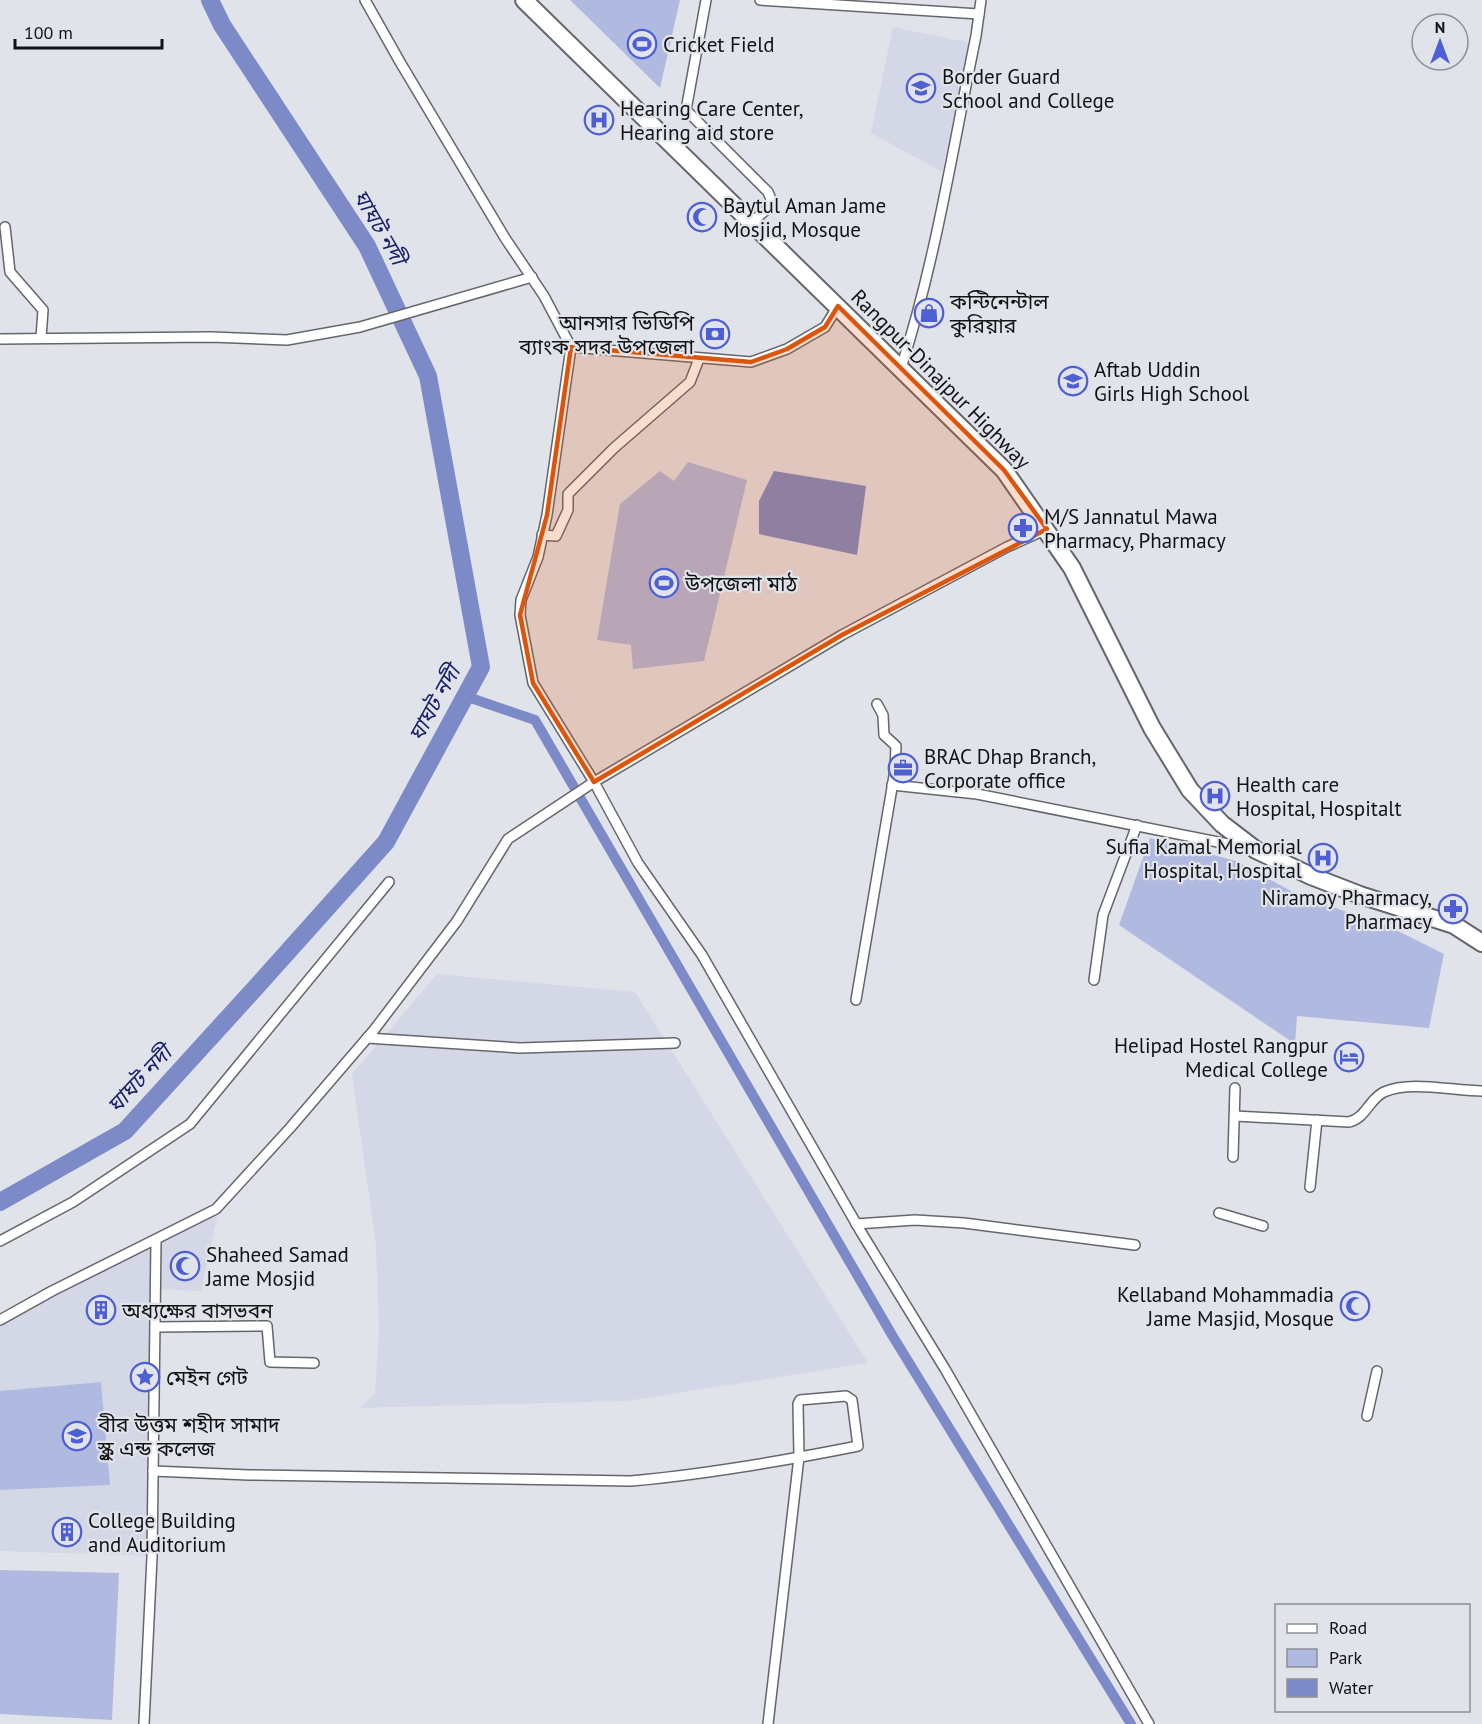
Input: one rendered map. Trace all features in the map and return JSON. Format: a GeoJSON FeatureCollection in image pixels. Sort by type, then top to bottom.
{"type":"FeatureCollection","features":[{"type":"Feature","properties":{"kind":"highway","name":"Rangpur-Dinajpur Highway"},"geometry":{"type":"LineString","coordinates":[[524,0],[1004,470],[1072,567],[1152,728],[1190,790],[1222,824],[1256,850],[1311,876],[1454,926],[1482,943]]}},
{"type":"Feature","properties":{"kind":"street"},"geometry":{"type":"LineString","coordinates":[[365,0],[505,238],[544,296],[572,347],[538,557],[521,600],[520,615],[532,683],[638,863],[702,955],[856,1224],[945,1369],[1149,1724]]}},
{"type":"Feature","properties":{"kind":"street"},"geometry":{"type":"LineString","coordinates":[[706,0],[687,94],[686,110],[768,192],[773,204],[752,222]]}},
{"type":"Feature","properties":{"kind":"street"},"geometry":{"type":"LineString","coordinates":[[760,0],[979,14]]}},
{"type":"Feature","properties":{"kind":"street"},"geometry":{"type":"LineString","coordinates":[[902,368],[928,265],[981,0]]}},
{"type":"Feature","properties":{"kind":"street"},"geometry":{"type":"LineString","coordinates":[[5,227],[10,272],[43,310],[41,338]]}},
{"type":"Feature","properties":{"kind":"street"},"geometry":{"type":"LineString","coordinates":[[0,339],[211,337],[287,340],[360,327],[531,277]]}},
{"type":"Feature","properties":{"kind":"street"},"geometry":{"type":"LineString","coordinates":[[572,347],[751,362],[787,349],[825,327],[838,306]]}},
{"type":"Feature","properties":{"kind":"street"},"geometry":{"type":"LineString","coordinates":[[542,535],[556,536],[568,510],[568,494],[614,448],[690,382],[699,359]]}},
{"type":"Feature","properties":{"kind":"street"},"geometry":{"type":"LineString","coordinates":[[0,1320],[52,1291],[216,1209],[290,1128],[367,1038],[457,921],[508,839],[592,784],[843,635],[1007,546],[1047,529]]}},
{"type":"Feature","properties":{"kind":"street"},"geometry":{"type":"LineString","coordinates":[[856,1000],[895,770],[896,746],[884,735],[883,715],[877,704]]}},
{"type":"Feature","properties":{"kind":"street"},"geometry":{"type":"LineString","coordinates":[[892,785],[977,794],[1256,850]]}},
{"type":"Feature","properties":{"kind":"street"},"geometry":{"type":"LineString","coordinates":[[1094,980],[1103,915],[1137,825]]}},
{"type":"Feature","properties":{"kind":"street"},"geometry":{"type":"LineString","coordinates":[[0,1241],[73,1202],[190,1124],[389,882]]}},
{"type":"Feature","properties":{"kind":"street"},"geometry":{"type":"LineString","coordinates":[[367,1038],[520,1048],[675,1043]]}},
{"type":"Feature","properties":{"kind":"street"},"geometry":{"type":"LineString","coordinates":[[1235,1116],[1349,1122],[1360,1118],[1379,1095],[1393,1089],[1414,1087],[1482,1091]]}},
{"type":"Feature","properties":{"kind":"street"},"geometry":{"type":"LineString","coordinates":[[1233,1158],[1235,1088]]}},
{"type":"Feature","properties":{"kind":"street"},"geometry":{"type":"LineString","coordinates":[[1310,1187],[1317,1120]]}},
{"type":"Feature","properties":{"kind":"street"},"geometry":{"type":"LineString","coordinates":[[1219,1213],[1263,1226]]}},
{"type":"Feature","properties":{"kind":"street"},"geometry":{"type":"LineString","coordinates":[[856,1224],[915,1220],[964,1223],[1135,1245]]}},
{"type":"Feature","properties":{"kind":"street"},"geometry":{"type":"LineString","coordinates":[[144,1724],[152,1557],[156,1241]]}},
{"type":"Feature","properties":{"kind":"street"},"geometry":{"type":"LineString","coordinates":[[155,1327],[267,1326],[270,1362],[314,1363]]}},
{"type":"Feature","properties":{"kind":"street"},"geometry":{"type":"LineString","coordinates":[[1367,1416],[1377,1371]]}},
{"type":"Feature","properties":{"kind":"street"},"geometry":{"type":"LineString","coordinates":[[153,1472],[631,1481],[685,1476],[800,1457],[858,1446],[852,1400],[846,1396],[800,1400],[798,1404],[800,1457],[768,1724]]}},
{"type":"Feature","properties":{"kind":"highlighted area"},"geometry":{"type":"Polygon","coordinates":[[[838,306],[1004,470],[1047,529],[842,635],[594,782],[533,683],[520,615],[547,515],[571,347],[751,362],[787,349],[825,327],[838,306]]]}},
{"type":"Feature","properties":{"kind":"shaded area","name":"Border Guard School and College"},"geometry":{"type":"Polygon","coordinates":[[[893,27],[971,43],[942,172],[871,133],[893,27]]]}},
{"type":"Feature","properties":{"kind":"shaded area"},"geometry":{"type":"Polygon","coordinates":[[[437,974],[635,992],[868,1363],[627,1401],[359,1408],[375,1394],[379,1329],[376,1246],[352,1074],[437,974]]]}},
{"type":"Feature","properties":{"kind":"shaded area","name":"বীর উত্তম শহীদ সামাদ স্কুল এন্ড কলেজ"},"geometry":{"type":"Polygon","coordinates":[[[216,1210],[217,1218],[201,1291],[156,1289],[152,1556],[0,1551],[0,1321],[216,1210]]]}},
{"type":"Feature","properties":{"kind":"green space","name":"Cricket Field"},"geometry":{"type":"Polygon","coordinates":[[[570,0],[680,0],[660,88],[570,0]]]}},
{"type":"Feature","properties":{"kind":"green space","name":"উপজেলা মাঠ"},"geometry":{"type":"Polygon","coordinates":[[[688,462],[747,480],[704,661],[633,669],[631,645],[597,640],[620,504],[660,471],[674,481],[688,462]]]}},
{"type":"Feature","properties":{"kind":"green space"},"geometry":{"type":"Polygon","coordinates":[[[1150,838],[1236,861],[1300,896],[1388,926],[1444,954],[1429,1028],[1297,1016],[1295,1044],[1119,925],[1150,838]]]}},
{"type":"Feature","properties":{"kind":"green space"},"geometry":{"type":"Polygon","coordinates":[[[101,1382],[110,1485],[0,1490],[0,1391],[101,1382]]]}},
{"type":"Feature","properties":{"kind":"green space"},"geometry":{"type":"Polygon","coordinates":[[[0,1570],[119,1573],[112,1720],[0,1714],[0,1570]]]}},
{"type":"Feature","properties":{"kind":"water"},"geometry":{"type":"Polygon","coordinates":[[[774,471],[866,486],[857,555],[759,534],[759,501],[774,471]]]}},
{"type":"Feature","properties":{"kind":"waterway","name":"ঘাঘট নদী"},"geometry":{"type":"LineString","coordinates":[[0,1202],[125,1131],[258,985],[386,842],[481,667],[428,376],[367,246],[222,25],[210,0]]}},
{"type":"Feature","properties":{"kind":"waterway"},"geometry":{"type":"LineString","coordinates":[[465,696],[535,720],[892,1335],[1131,1724]]}},
{"type":"Feature","properties":{"kind":"place","name":"Cricket Field"},"geometry":{"type":"Point","coordinates":[642,44]}},
{"type":"Feature","properties":{"kind":"place","name":"Border Guard School and College"},"geometry":{"type":"Point","coordinates":[921,88]}},
{"type":"Feature","properties":{"kind":"place","name":"Hearing Care Center, Hearing aid store"},"geometry":{"type":"Point","coordinates":[599,120]}},
{"type":"Feature","properties":{"kind":"place","name":"Baytul Aman Jame Mosjid, Mosque"},"geometry":{"type":"Point","coordinates":[702,217]}},
{"type":"Feature","properties":{"kind":"place","name":"কন্টিনেন্টাল কুরিয়ার"},"geometry":{"type":"Point","coordinates":[929,313]}},
{"type":"Feature","properties":{"kind":"place","name":"আনসার ভিডিপি ব্যাংক সদর উপজেলা"},"geometry":{"type":"Point","coordinates":[715,334]}},
{"type":"Feature","properties":{"kind":"place","name":"Aftab Uddin Girls High School"},"geometry":{"type":"Point","coordinates":[1073,381]}},
{"type":"Feature","properties":{"kind":"place","name":"M/S Jannatul Mawa Pharmacy, Pharmacy"},"geometry":{"type":"Point","coordinates":[1023,528]}},
{"type":"Feature","properties":{"kind":"place","name":"উপজেলা মাঠ"},"geometry":{"type":"Point","coordinates":[664,583]}},
{"type":"Feature","properties":{"kind":"place","name":"BRAC Dhap Branch, Corporate office"},"geometry":{"type":"Point","coordinates":[903,768]}},
{"type":"Feature","properties":{"kind":"place","name":"Health care Hospital, Hospitalt"},"geometry":{"type":"Point","coordinates":[1215,796]}},
{"type":"Feature","properties":{"kind":"place","name":"Sufia Kamal Memorial Hospital, Hospital"},"geometry":{"type":"Point","coordinates":[1323,858]}},
{"type":"Feature","properties":{"kind":"place","name":"Niramoy Pharmacy, Pharmacy"},"geometry":{"type":"Point","coordinates":[1453,909]}},
{"type":"Feature","properties":{"kind":"place","name":"Helipad Hostel Rangpur Medical College"},"geometry":{"type":"Point","coordinates":[1349,1057]}},
{"type":"Feature","properties":{"kind":"place","name":"Shaheed Samad Jame Mosjid"},"geometry":{"type":"Point","coordinates":[185,1266]}},
{"type":"Feature","properties":{"kind":"place","name":"Kellaband Mohammadia Jame Masjid, Mosque"},"geometry":{"type":"Point","coordinates":[1355,1306]}},
{"type":"Feature","properties":{"kind":"place","name":"অধ্যক্ষের বাসভবন"},"geometry":{"type":"Point","coordinates":[101,1310]}},
{"type":"Feature","properties":{"kind":"place","name":"মেইন গেট"},"geometry":{"type":"Point","coordinates":[145,1377]}},
{"type":"Feature","properties":{"kind":"place","name":"বীর উত্তম শহীদ সামাদ স্কুল এন্ড কলেজ"},"geometry":{"type":"Point","coordinates":[77,1436]}},
{"type":"Feature","properties":{"kind":"place","name":"College Building and Auditorium"},"geometry":{"type":"Point","coordinates":[67,1532]}}]}
